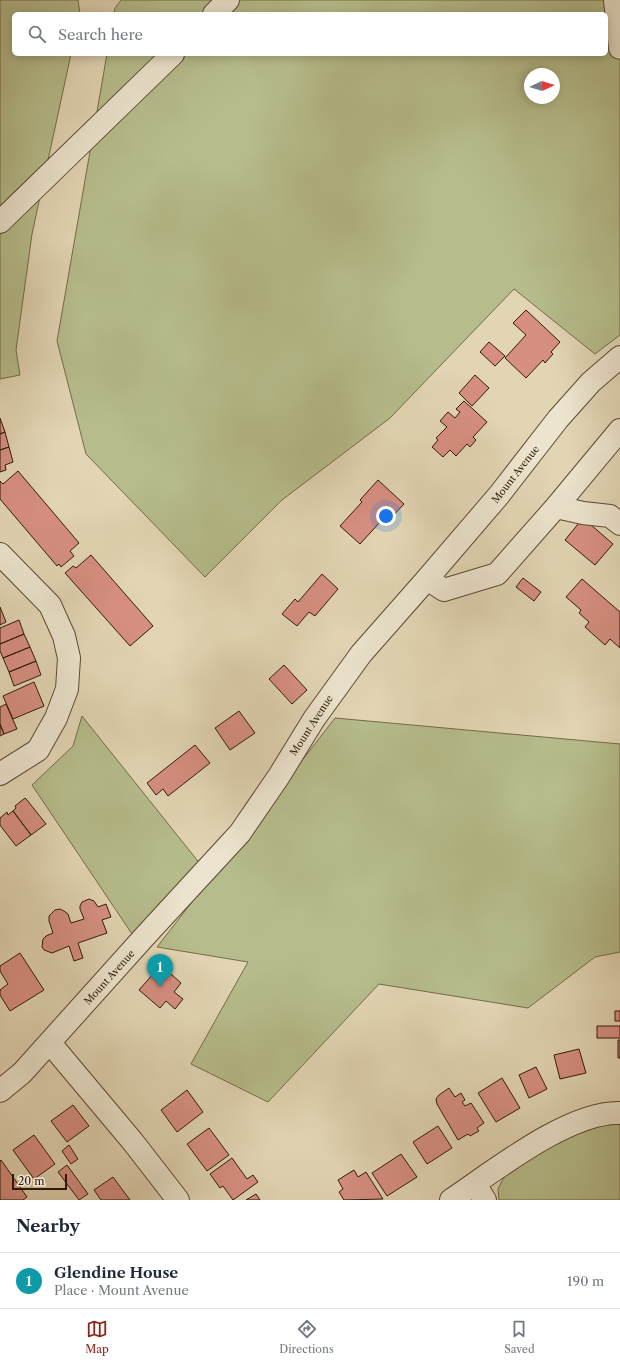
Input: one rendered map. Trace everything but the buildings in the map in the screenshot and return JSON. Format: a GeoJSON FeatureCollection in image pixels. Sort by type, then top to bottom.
{"type":"FeatureCollection","features":[{"type":"Feature","properties":{"kind":"street"},"geometry":{"type":"LineString","coordinates":[[216,12],[228,0]]}},
{"type":"Feature","properties":{"kind":"street"},"geometry":{"type":"LineString","coordinates":[[615,0],[620,48]]}},
{"type":"Feature","properties":{"kind":"street"},"geometry":{"type":"LineString","coordinates":[[0,222],[171,56]]}},
{"type":"Feature","properties":{"kind":"street","name":"Mount Avenue"},"geometry":{"type":"LineString","coordinates":[[0,1091],[22,1073],[50,1043],[146,935],[240,833],[279,776],[314,719],[360,654],[499,495],[558,419],[591,382],[620,357]]}},
{"type":"Feature","properties":{"kind":"street"},"geometry":{"type":"LineString","coordinates":[[427,579],[444,590],[497,574],[556,507],[620,430]]}},
{"type":"Feature","properties":{"kind":"street"},"geometry":{"type":"LineString","coordinates":[[556,507],[583,513],[610,516],[620,524]]}},
{"type":"Feature","properties":{"kind":"street"},"geometry":{"type":"LineString","coordinates":[[0,554],[50,605],[64,636],[69,658],[67,689],[56,718],[38,750],[0,774]]}},
{"type":"Feature","properties":{"kind":"street"},"geometry":{"type":"LineString","coordinates":[[50,1043],[133,1142],[178,1200]]}},
{"type":"Feature","properties":{"kind":"street"},"geometry":{"type":"LineString","coordinates":[[451,1200],[480,1192],[536,1142],[582,1120],[601,1115],[620,1113]]}},
{"type":"Feature","properties":{"kind":"green space"},"geometry":{"type":"Polygon","coordinates":[[[0,0],[78,0],[80,12],[12,12],[12,56],[71,56],[32,234],[16,350],[20,375],[0,379],[0,0]]]}},
{"type":"Feature","properties":{"kind":"green space"},"geometry":{"type":"Polygon","coordinates":[[[121,0],[620,0],[620,335],[595,354],[514,289],[390,418],[282,500],[205,577],[86,454],[57,341],[107,56],[608,56],[608,12],[114,12],[115,8],[121,0]]]}},
{"type":"Feature","properties":{"kind":"green space"},"geometry":{"type":"Polygon","coordinates":[[[82,716],[201,865],[132,934],[32,785],[73,746],[82,716]]]}},
{"type":"Feature","properties":{"kind":"green space"},"geometry":{"type":"Polygon","coordinates":[[[335,718],[620,744],[620,952],[595,957],[528,1008],[379,984],[268,1102],[191,1064],[248,962],[157,947],[335,718]]]}},
{"type":"Feature","properties":{"kind":"green space"},"geometry":{"type":"Polygon","coordinates":[[[620,1122],[620,1200],[499,1200],[498,1189],[504,1177],[537,1154],[587,1128],[620,1122]]]}},
{"type":"Feature","properties":{"kind":"place","name":"Glendine House"},"geometry":{"type":"Point","coordinates":[160,987]}}]}
